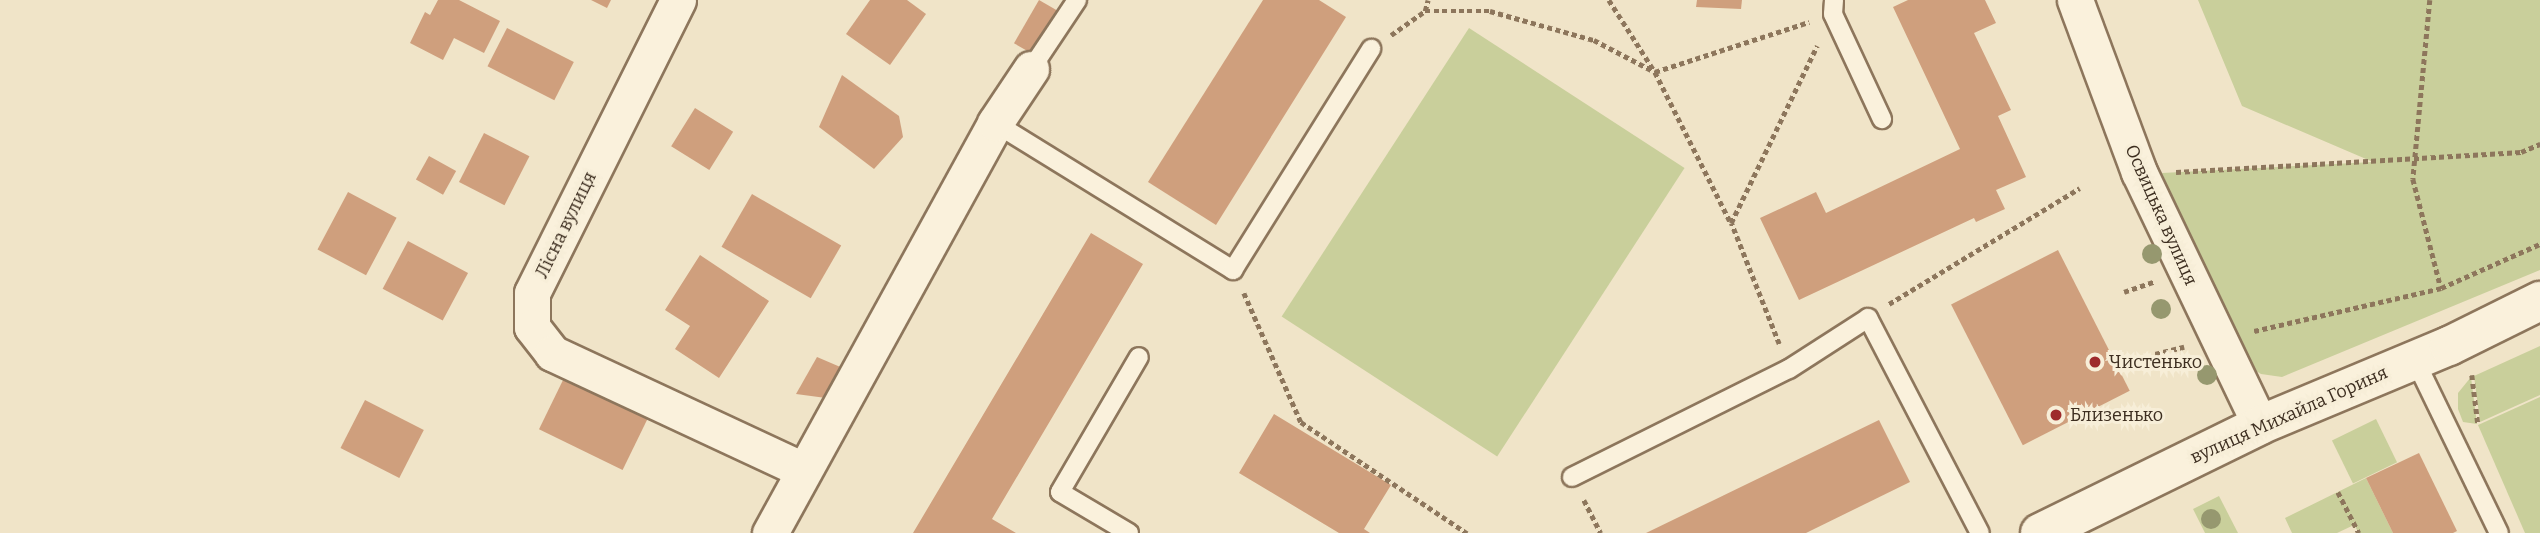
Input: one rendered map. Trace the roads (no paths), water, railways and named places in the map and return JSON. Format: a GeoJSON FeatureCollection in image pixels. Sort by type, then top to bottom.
{"type":"FeatureCollection","features":[{"type":"Feature","properties":{"kind":"street","name":"Лісна вулиця"},"geometry":{"type":"LineString","coordinates":[[678,0],[532,293],[532,327],[552,353],[803,470]]}},
{"type":"Feature","properties":{"kind":"street","name":"Освицька вулиця"},"geometry":{"type":"LineString","coordinates":[[2075,0],[2140,172],[2217,340],[2260,425]]}},
{"type":"Feature","properties":{"kind":"street"},"geometry":{"type":"LineString","coordinates":[[770,533],[995,123],[1031,69]]}},
{"type":"Feature","properties":{"kind":"street","name":"вулиця Михайла Гориня"},"geometry":{"type":"LineString","coordinates":[[2040,533],[2260,425],[2415,360],[2540,301]]}},
{"type":"Feature","properties":{"kind":"lane"},"geometry":{"type":"LineString","coordinates":[[1031,69],[1077,0]]}},
{"type":"Feature","properties":{"kind":"lane"},"geometry":{"type":"LineString","coordinates":[[1834,7],[1882,119]]}},
{"type":"Feature","properties":{"kind":"lane"},"geometry":{"type":"LineString","coordinates":[[995,123],[1233,270],[1371,49]]}},
{"type":"Feature","properties":{"kind":"lane"},"geometry":{"type":"LineString","coordinates":[[1572,477],[1788,369],[1868,318],[1980,533]]}},
{"type":"Feature","properties":{"kind":"lane"},"geometry":{"type":"LineString","coordinates":[[1129,533],[1060,492],[1139,358]]}},
{"type":"Feature","properties":{"kind":"lane"},"geometry":{"type":"LineString","coordinates":[[2415,360],[2499,533]]}},
{"type":"Feature","properties":{"kind":"place","name":"Чистенько"},"geometry":{"type":"Point","coordinates":[2095,362]}},
{"type":"Feature","properties":{"kind":"place","name":"Близенько"},"geometry":{"type":"Point","coordinates":[2056,415]}}]}
